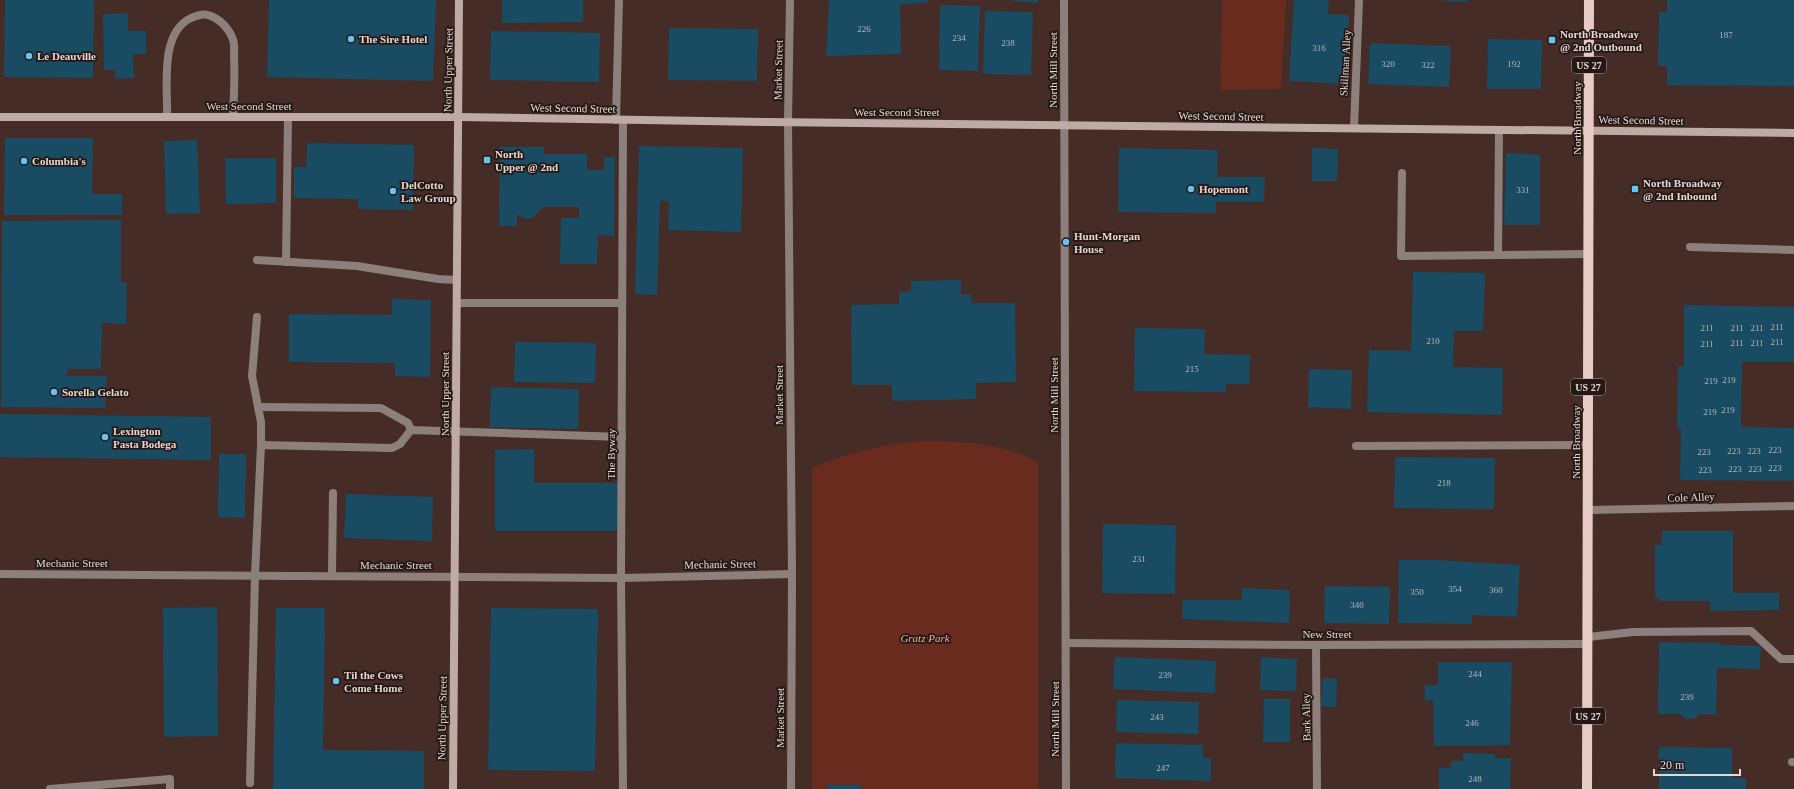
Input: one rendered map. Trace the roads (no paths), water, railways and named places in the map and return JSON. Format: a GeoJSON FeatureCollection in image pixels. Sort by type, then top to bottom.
{"type":"FeatureCollection","features":[{"type":"Feature","properties":{"kind":"main road","name":"North Broadway"},"geometry":{"type":"LineString","coordinates":[[1587,789],[1589,0]]}},
{"type":"Feature","properties":{"kind":"street","name":"North Upper Street"},"geometry":{"type":"LineString","coordinates":[[453,789],[459,0]]}},
{"type":"Feature","properties":{"kind":"street","name":"The Byway"},"geometry":{"type":"LineString","coordinates":[[619,0],[622,303],[621,578],[623,789]]}},
{"type":"Feature","properties":{"kind":"street","name":"Market Street"},"geometry":{"type":"LineString","coordinates":[[790,0],[788,122],[792,574],[791,789]]}},
{"type":"Feature","properties":{"kind":"street","name":"North Mill Street"},"geometry":{"type":"LineString","coordinates":[[1064,0],[1066,789]]}},
{"type":"Feature","properties":{"kind":"street","name":"Skillman Alley"},"geometry":{"type":"LineString","coordinates":[[1354,128],[1359,0]]}},
{"type":"Feature","properties":{"kind":"street"},"geometry":{"type":"LineString","coordinates":[[167,117],[168,57],[172,38],[178,28],[186,20],[196,15],[206,14],[218,19],[227,28],[234,40],[235,64],[233,117]]}},
{"type":"Feature","properties":{"kind":"street","name":"West Second Street"},"geometry":{"type":"LineString","coordinates":[[0,116],[458,117],[1794,133]]}},
{"type":"Feature","properties":{"kind":"street"},"geometry":{"type":"LineString","coordinates":[[286,262],[288,117]]}},
{"type":"Feature","properties":{"kind":"street"},"geometry":{"type":"LineString","coordinates":[[1498,130],[1498,255]]}},
{"type":"Feature","properties":{"kind":"street"},"geometry":{"type":"LineString","coordinates":[[1402,173],[1401,256],[1588,254]]}},
{"type":"Feature","properties":{"kind":"street"},"geometry":{"type":"LineString","coordinates":[[1690,247],[1794,250]]}},
{"type":"Feature","properties":{"kind":"street"},"geometry":{"type":"LineString","coordinates":[[257,260],[357,266],[438,279],[457,280]]}},
{"type":"Feature","properties":{"kind":"street"},"geometry":{"type":"LineString","coordinates":[[457,303],[622,303]]}},
{"type":"Feature","properties":{"kind":"street"},"geometry":{"type":"LineString","coordinates":[[250,783],[255,575],[261,445],[261,422],[252,376],[257,317]]}},
{"type":"Feature","properties":{"kind":"street"},"geometry":{"type":"LineString","coordinates":[[258,407],[381,408],[408,423],[411,430],[407,438],[392,448],[261,445]]}},
{"type":"Feature","properties":{"kind":"street"},"geometry":{"type":"LineString","coordinates":[[411,430],[622,437]]}},
{"type":"Feature","properties":{"kind":"street"},"geometry":{"type":"LineString","coordinates":[[1356,446],[1588,445]]}},
{"type":"Feature","properties":{"kind":"street"},"geometry":{"type":"LineString","coordinates":[[332,576],[333,493]]}},
{"type":"Feature","properties":{"kind":"street","name":"Cole Alley"},"geometry":{"type":"LineString","coordinates":[[1588,510],[1794,506]]}},
{"type":"Feature","properties":{"kind":"street","name":"Mechanic Street"},"geometry":{"type":"LineString","coordinates":[[0,574],[621,578],[792,574]]}},
{"type":"Feature","properties":{"kind":"street","name":"New Street"},"geometry":{"type":"LineString","coordinates":[[1066,643],[1316,646],[1588,640],[1633,632],[1751,631],[1781,659],[1794,659]]}},
{"type":"Feature","properties":{"kind":"street","name":"Bark Alley"},"geometry":{"type":"LineString","coordinates":[[1316,646],[1317,789]]}},
{"type":"Feature","properties":{"kind":"street"},"geometry":{"type":"LineString","coordinates":[[50,789],[170,779],[170,789]]}},
{"type":"Feature","properties":{"kind":"place","name":"The Sire Hotel"},"geometry":{"type":"Point","coordinates":[351,39]}},
{"type":"Feature","properties":{"kind":"place","name":"North Broadway @ 2nd Outbound"},"geometry":{"type":"Point","coordinates":[1552,40]}},
{"type":"Feature","properties":{"kind":"place","name":"Le Deauville"},"geometry":{"type":"Point","coordinates":[29,56]}},
{"type":"Feature","properties":{"kind":"place","name":"North Upper @ 2nd"},"geometry":{"type":"Point","coordinates":[487,160]}},
{"type":"Feature","properties":{"kind":"place","name":"Columbia's"},"geometry":{"type":"Point","coordinates":[24,161]}},
{"type":"Feature","properties":{"kind":"place","name":"Hopemont"},"geometry":{"type":"Point","coordinates":[1191,189]}},
{"type":"Feature","properties":{"kind":"place","name":"North Broadway @ 2nd Inbound"},"geometry":{"type":"Point","coordinates":[1635,189]}},
{"type":"Feature","properties":{"kind":"place","name":"DelCotto Law Group"},"geometry":{"type":"Point","coordinates":[393,191]}},
{"type":"Feature","properties":{"kind":"place","name":"Hunt-Morgan House"},"geometry":{"type":"Point","coordinates":[1066,242]}},
{"type":"Feature","properties":{"kind":"place","name":"Sorella Gelato"},"geometry":{"type":"Point","coordinates":[54,392]}},
{"type":"Feature","properties":{"kind":"place","name":"Lexington Pasta Bodega"},"geometry":{"type":"Point","coordinates":[105,437]}},
{"type":"Feature","properties":{"kind":"place","name":"Til the Cows Come Home"},"geometry":{"type":"Point","coordinates":[336,681]}},
{"type":"Feature","properties":{"kind":"park label","name":"Gratz Park"},"geometry":{"type":"Point","coordinates":[925,638]}}]}
